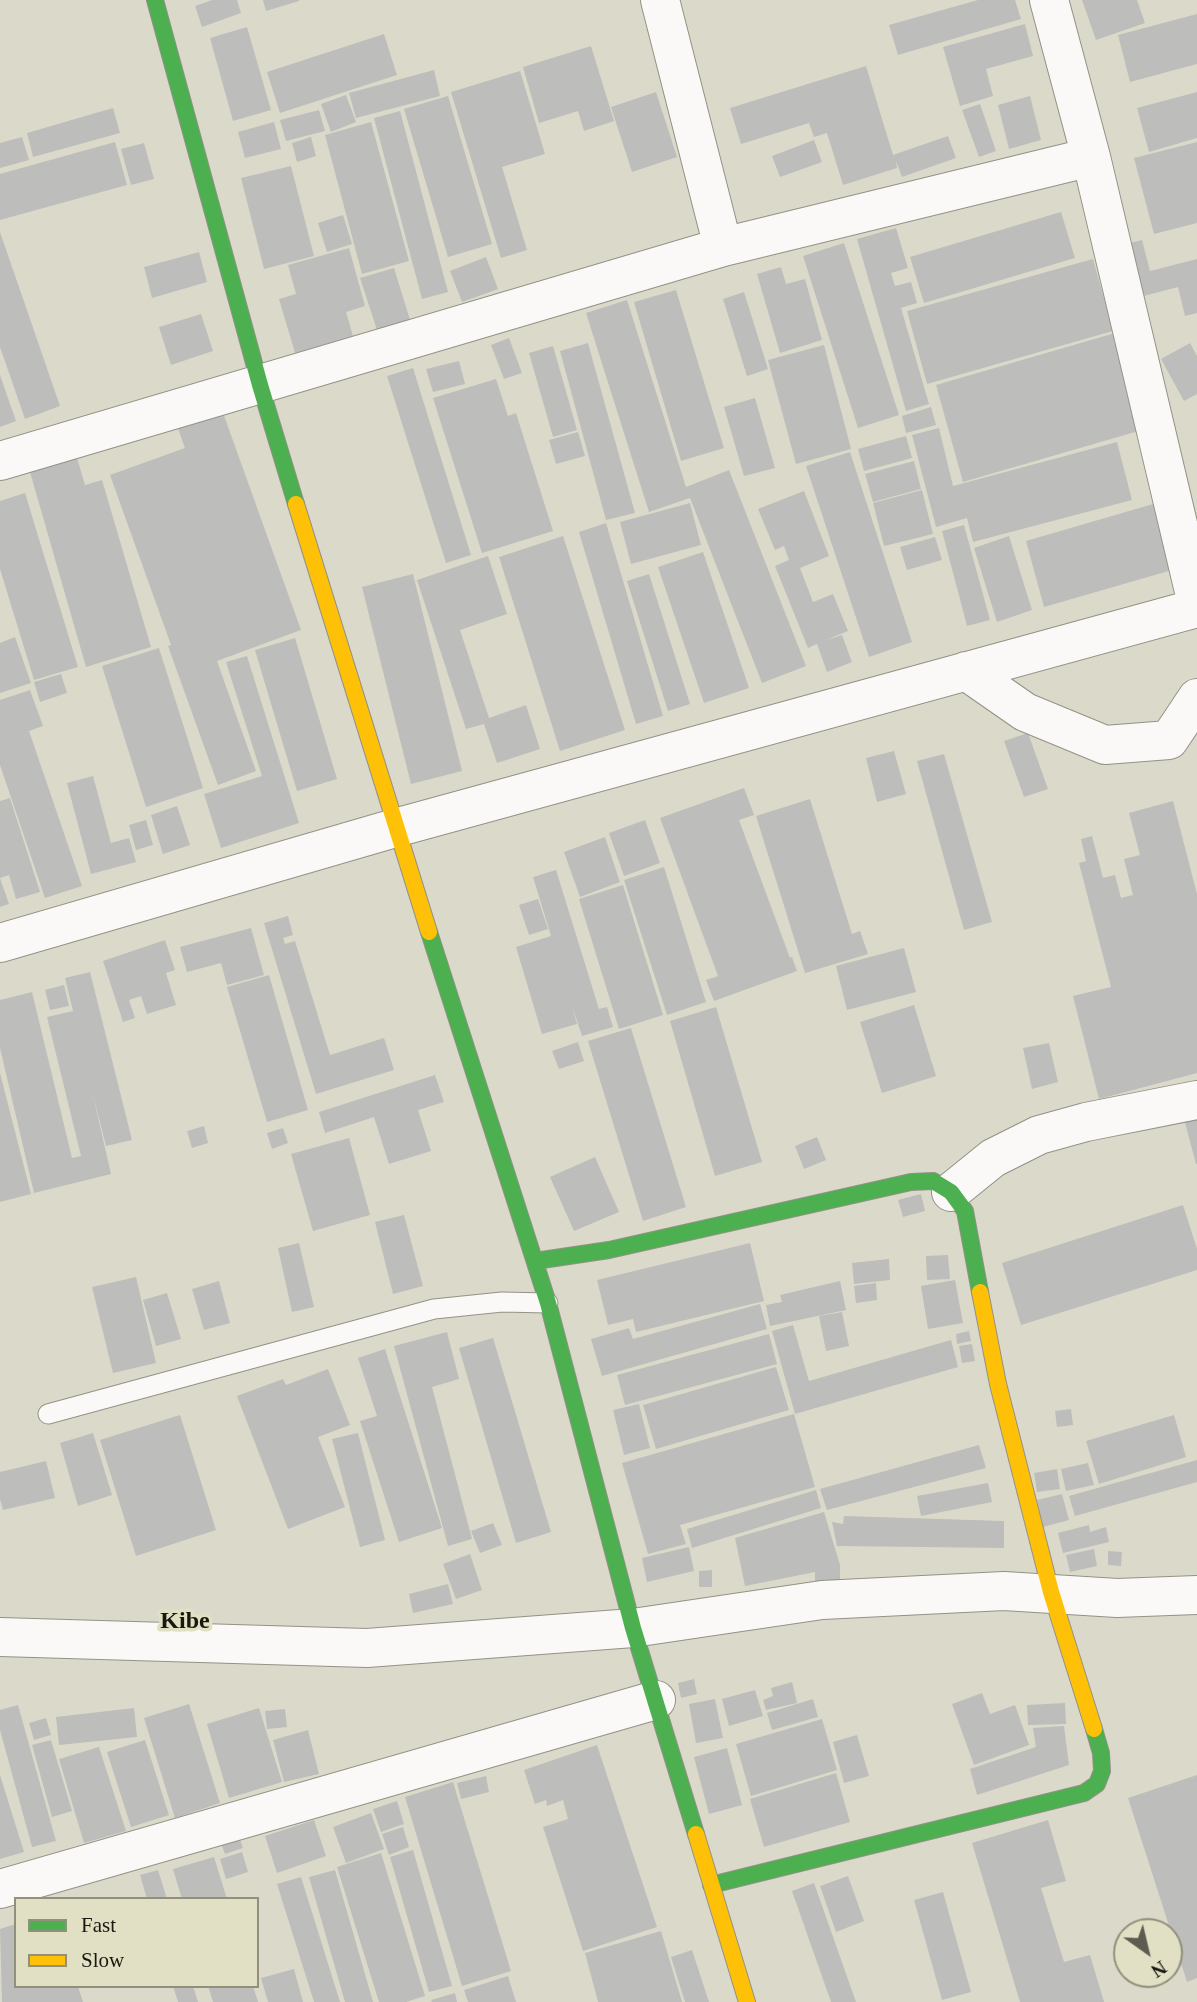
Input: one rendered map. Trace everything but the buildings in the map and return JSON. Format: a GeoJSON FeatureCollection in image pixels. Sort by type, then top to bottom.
{"type":"FeatureCollection","features":[{"type":"Feature","properties":{"kind":"street"},"geometry":{"type":"LineString","coordinates":[[155,0],[260,386],[395,828],[548,1303],[633,1628],[747,2002]]}},
{"type":"Feature","properties":{"kind":"street"},"geometry":{"type":"LineString","coordinates":[[660,0],[723,247]]}},
{"type":"Feature","properties":{"kind":"street"},"geometry":{"type":"LineString","coordinates":[[0,943],[395,828],[1197,606],[1091,157],[1049,0]]}},
{"type":"Feature","properties":{"kind":"street"},"geometry":{"type":"LineString","coordinates":[[0,461],[723,247],[1091,157]]}},
{"type":"Feature","properties":{"kind":"street"},"geometry":{"type":"LineString","coordinates":[[966,671],[1025,712],[1105,745],[1169,740],[1197,698]]}},
{"type":"Feature","properties":{"kind":"street"},"geometry":{"type":"LineString","coordinates":[[951,1192],[993,1158],[1040,1135],[1086,1122],[1197,1100]]}},
{"type":"Feature","properties":{"kind":"street"},"geometry":{"type":"LineString","coordinates":[[535,1261],[609,1250],[911,1182],[933,1181],[951,1192],[965,1210],[998,1384],[1051,1592],[1101,1752],[1102,1771],[1097,1784],[1084,1793],[711,1885]]}},
{"type":"Feature","properties":{"kind":"street"},"geometry":{"type":"LineString","coordinates":[[0,1637],[367,1648],[633,1628],[822,1600],[1004,1591],[1117,1598],[1197,1595]]}},
{"type":"Feature","properties":{"kind":"street"},"geometry":{"type":"LineString","coordinates":[[0,1889],[656,1700]]}},
{"type":"Feature","properties":{"kind":"lane"},"geometry":{"type":"LineString","coordinates":[[48,1414],[434,1309],[502,1302],[548,1303]]}},
{"type":"Feature","properties":{"kind":"traffic: fast"},"geometry":{"type":"LineString","coordinates":[[155,0],[260,385],[296,504]]}},
{"type":"Feature","properties":{"kind":"traffic: fast"},"geometry":{"type":"LineString","coordinates":[[429,932],[548,1303],[633,1628],[696,1834]]}},
{"type":"Feature","properties":{"kind":"traffic: fast"},"geometry":{"type":"LineString","coordinates":[[535,1261],[609,1250],[911,1182],[933,1181],[951,1192],[965,1211],[980,1292]]}},
{"type":"Feature","properties":{"kind":"traffic: fast"},"geometry":{"type":"LineString","coordinates":[[711,1885],[1084,1793],[1097,1784],[1102,1771],[1101,1753],[1094,1729]]}},
{"type":"Feature","properties":{"kind":"traffic: slow"},"geometry":{"type":"LineString","coordinates":[[296,504],[429,932]]}},
{"type":"Feature","properties":{"kind":"traffic: slow"},"geometry":{"type":"LineString","coordinates":[[980,1292],[998,1384],[1051,1592],[1094,1729]]}},
{"type":"Feature","properties":{"kind":"traffic: slow"},"geometry":{"type":"LineString","coordinates":[[696,1834],[747,2002]]}},
{"type":"Feature","properties":{"kind":"district","name":"Kibe"},"geometry":{"type":"Point","coordinates":[185,1622]}}]}
